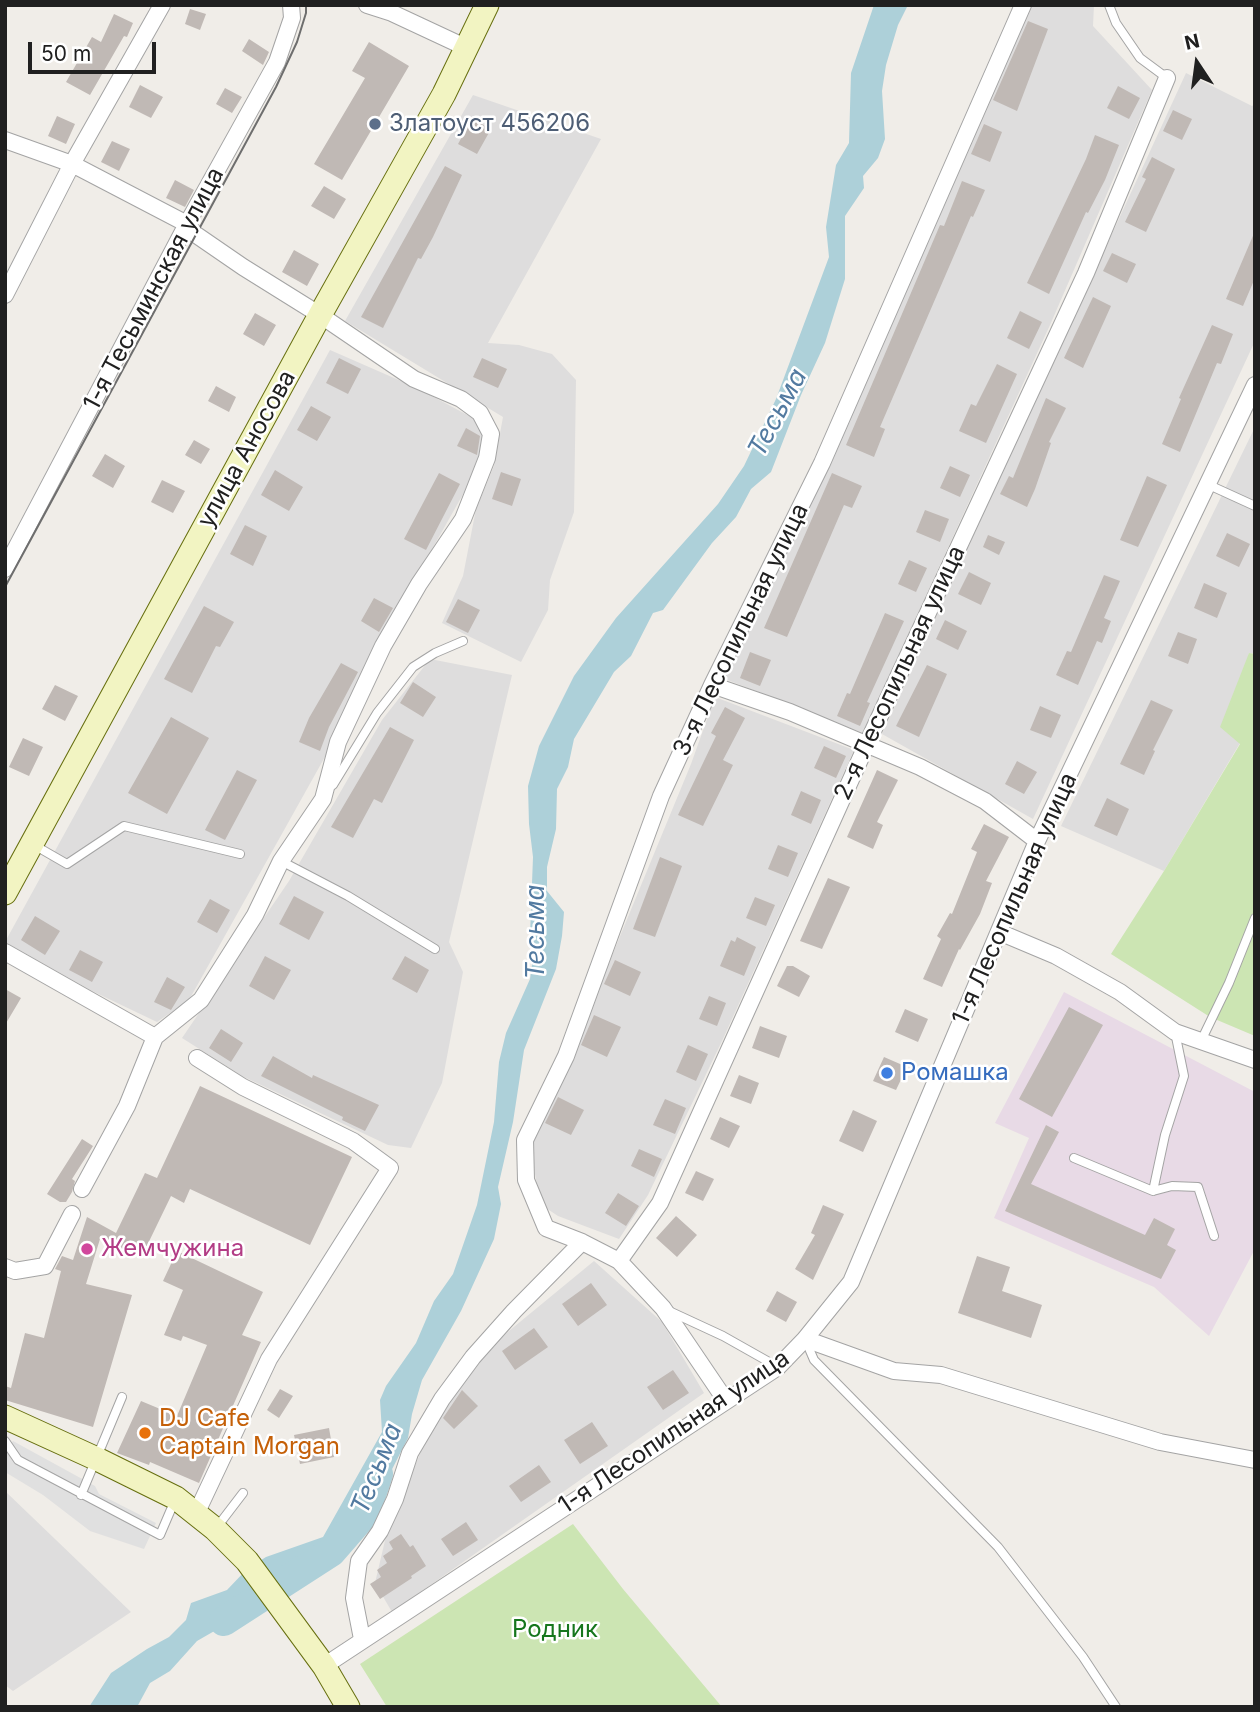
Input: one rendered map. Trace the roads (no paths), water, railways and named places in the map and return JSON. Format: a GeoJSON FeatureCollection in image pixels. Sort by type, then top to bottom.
{"type":"FeatureCollection","features":[{"type":"Feature","properties":{"kind":"main road","name":"улица Аносова"},"geometry":{"type":"LineString","coordinates":[[5,893],[467,48],[487,5]]}},
{"type":"Feature","properties":{"kind":"main road"},"geometry":{"type":"LineString","coordinates":[[7,1430],[97,1459],[176,1498],[215,1529],[247,1561],[324,1666],[348,1707]]}},
{"type":"Feature","properties":{"kind":"street"},"geometry":{"type":"LineString","coordinates":[[5,295],[72,164],[162,5]]}},
{"type":"Feature","properties":{"kind":"street","name":"1-я Тесьминская улица"},"geometry":{"type":"LineString","coordinates":[[5,569],[187,224],[277,62],[292,18],[291,5]]}},
{"type":"Feature","properties":{"kind":"street"},"geometry":{"type":"LineString","coordinates":[[367,5],[392,13],[467,48]]}},
{"type":"Feature","properties":{"kind":"street","name":"3-я Лесопильная улица"},"geometry":{"type":"LineString","coordinates":[[726,1401],[663,1308],[619,1261],[546,1228],[526,1180],[525,1140],[566,1056],[661,796],[712,685],[822,463],[1023,5]]}},
{"type":"Feature","properties":{"kind":"street","name":"2-я Лесопильная улица"},"geometry":{"type":"LineString","coordinates":[[619,1261],[660,1203],[866,746],[1086,273],[1167,78]]}},
{"type":"Feature","properties":{"kind":"street"},"geometry":{"type":"LineString","coordinates":[[5,140],[72,164],[187,224],[195,234],[243,267],[414,379],[461,399],[480,413],[491,434],[487,458],[463,519],[419,584],[383,646],[338,742],[324,799],[281,861],[255,915],[201,1000],[155,1037],[127,1106],[82,1188]]}},
{"type":"Feature","properties":{"kind":"street","name":"1-я Лесопильная улица"},"geometry":{"type":"LineString","coordinates":[[324,1666],[778,1367],[805,1339],[851,1282],[1037,841],[1255,385]]}},
{"type":"Feature","properties":{"kind":"street"},"geometry":{"type":"LineString","coordinates":[[712,685],[790,712],[920,767],[985,801],[1037,841]]}},
{"type":"Feature","properties":{"kind":"street"},"geometry":{"type":"LineString","coordinates":[[999,932],[1056,956],[1120,992],[1175,1032],[1255,1060]]}},
{"type":"Feature","properties":{"kind":"street"},"geometry":{"type":"LineString","coordinates":[[6,954],[155,1037]]}},
{"type":"Feature","properties":{"kind":"street"},"geometry":{"type":"LineString","coordinates":[[196,1514],[269,1359],[390,1168],[352,1141],[243,1087],[197,1058]]}},
{"type":"Feature","properties":{"kind":"street"},"geometry":{"type":"LineString","coordinates":[[5,1267],[15,1271],[45,1266],[72,1214]]}},
{"type":"Feature","properties":{"kind":"street"},"geometry":{"type":"LineString","coordinates":[[362,1639],[354,1598],[359,1561],[380,1531],[390,1510],[410,1453],[442,1399],[474,1357],[514,1311],[582,1242]]}},
{"type":"Feature","properties":{"kind":"street"},"geometry":{"type":"LineString","coordinates":[[805,1339],[894,1371],[941,1375],[1160,1442],[1255,1460]]}},
{"type":"Feature","properties":{"kind":"lane"},"geometry":{"type":"LineString","coordinates":[[1109,5],[1116,23],[1140,58],[1167,78]]}},
{"type":"Feature","properties":{"kind":"lane"},"geometry":{"type":"LineString","coordinates":[[1209,485],[1255,506]]}},
{"type":"Feature","properties":{"kind":"lane"},"geometry":{"type":"LineString","coordinates":[[324,799],[377,713],[413,667],[463,640]]}},
{"type":"Feature","properties":{"kind":"lane"},"geometry":{"type":"LineString","coordinates":[[32,844],[67,864],[124,825],[240,854]]}},
{"type":"Feature","properties":{"kind":"lane"},"geometry":{"type":"LineString","coordinates":[[281,861],[348,896],[435,949]]}},
{"type":"Feature","properties":{"kind":"lane"},"geometry":{"type":"LineString","coordinates":[[1202,1041],[1255,918]]}},
{"type":"Feature","properties":{"kind":"lane"},"geometry":{"type":"LineString","coordinates":[[1153,1191],[1165,1135],[1184,1076],[1175,1032]]}},
{"type":"Feature","properties":{"kind":"lane"},"geometry":{"type":"LineString","coordinates":[[1074,1158],[1153,1191],[1172,1186],[1198,1188],[1213,1236]]}},
{"type":"Feature","properties":{"kind":"lane"},"geometry":{"type":"LineString","coordinates":[[663,1308],[723,1336],[778,1367]]}},
{"type":"Feature","properties":{"kind":"lane"},"geometry":{"type":"LineString","coordinates":[[805,1339],[814,1360],[998,1547],[1083,1657],[1116,1707]]}},
{"type":"Feature","properties":{"kind":"lane"},"geometry":{"type":"LineString","coordinates":[[81,1495],[122,1397]]}},
{"type":"Feature","properties":{"kind":"lane"},"geometry":{"type":"LineString","coordinates":[[7,1430],[18,1460],[160,1535],[176,1498]]}},
{"type":"Feature","properties":{"kind":"lane"},"geometry":{"type":"LineString","coordinates":[[215,1529],[243,1493]]}},
{"type":"Feature","properties":{"kind":"water"},"geometry":{"type":"Polygon","coordinates":[[[874,5],[908,5],[898,25],[886,65],[882,91],[885,139],[878,158],[863,176],[864,188],[845,216],[845,279],[825,343],[771,472],[751,489],[736,517],[712,543],[663,610],[653,613],[631,656],[614,672],[574,739],[568,767],[557,789],[556,829],[547,867],[547,891],[564,912],[562,936],[556,969],[524,1050],[513,1122],[498,1187],[501,1204],[494,1239],[461,1311],[422,1380],[408,1438],[386,1481],[382,1500],[363,1514],[350,1535],[291,1574],[237,1618],[197,1641],[170,1671],[150,1683],[137,1707],[89,1707],[111,1673],[169,1637],[186,1620],[191,1603],[227,1590],[247,1569],[266,1557],[323,1537],[382,1432],[380,1400],[386,1386],[416,1343],[434,1301],[453,1274],[477,1205],[494,1122],[499,1062],[506,1033],[530,979],[534,950],[530,936],[533,857],[528,786],[539,746],[574,676],[616,618],[718,504],[744,466],[776,399],[829,257],[826,227],[836,165],[849,143],[851,73],[874,5]]]}},
{"type":"Feature","properties":{"kind":"waterway","name":"Тесьма"},"geometry":{"type":"LineString","coordinates":[[224,1621],[331,1552],[365,1513],[378,1474]]}},
{"type":"Feature","properties":{"kind":"tram line"},"geometry":{"type":"LineString","coordinates":[[5,587],[276,87],[297,42],[306,5]]}},
{"type":"Feature","properties":{"kind":"place","name":"Златоуст 456206"},"geometry":{"type":"Point","coordinates":[375,124]}},
{"type":"Feature","properties":{"kind":"place","name":"Ромашка"},"geometry":{"type":"Point","coordinates":[887,1073]}},
{"type":"Feature","properties":{"kind":"place","name":"Жемчужина"},"geometry":{"type":"Point","coordinates":[87,1249]}},
{"type":"Feature","properties":{"kind":"place","name":"DJ Cafe Captain Morgan"},"geometry":{"type":"Point","coordinates":[145,1433]}},
{"type":"Feature","properties":{"kind":"park label","name":"Родник"},"geometry":{"type":"Point","coordinates":[555,1630]}}]}
